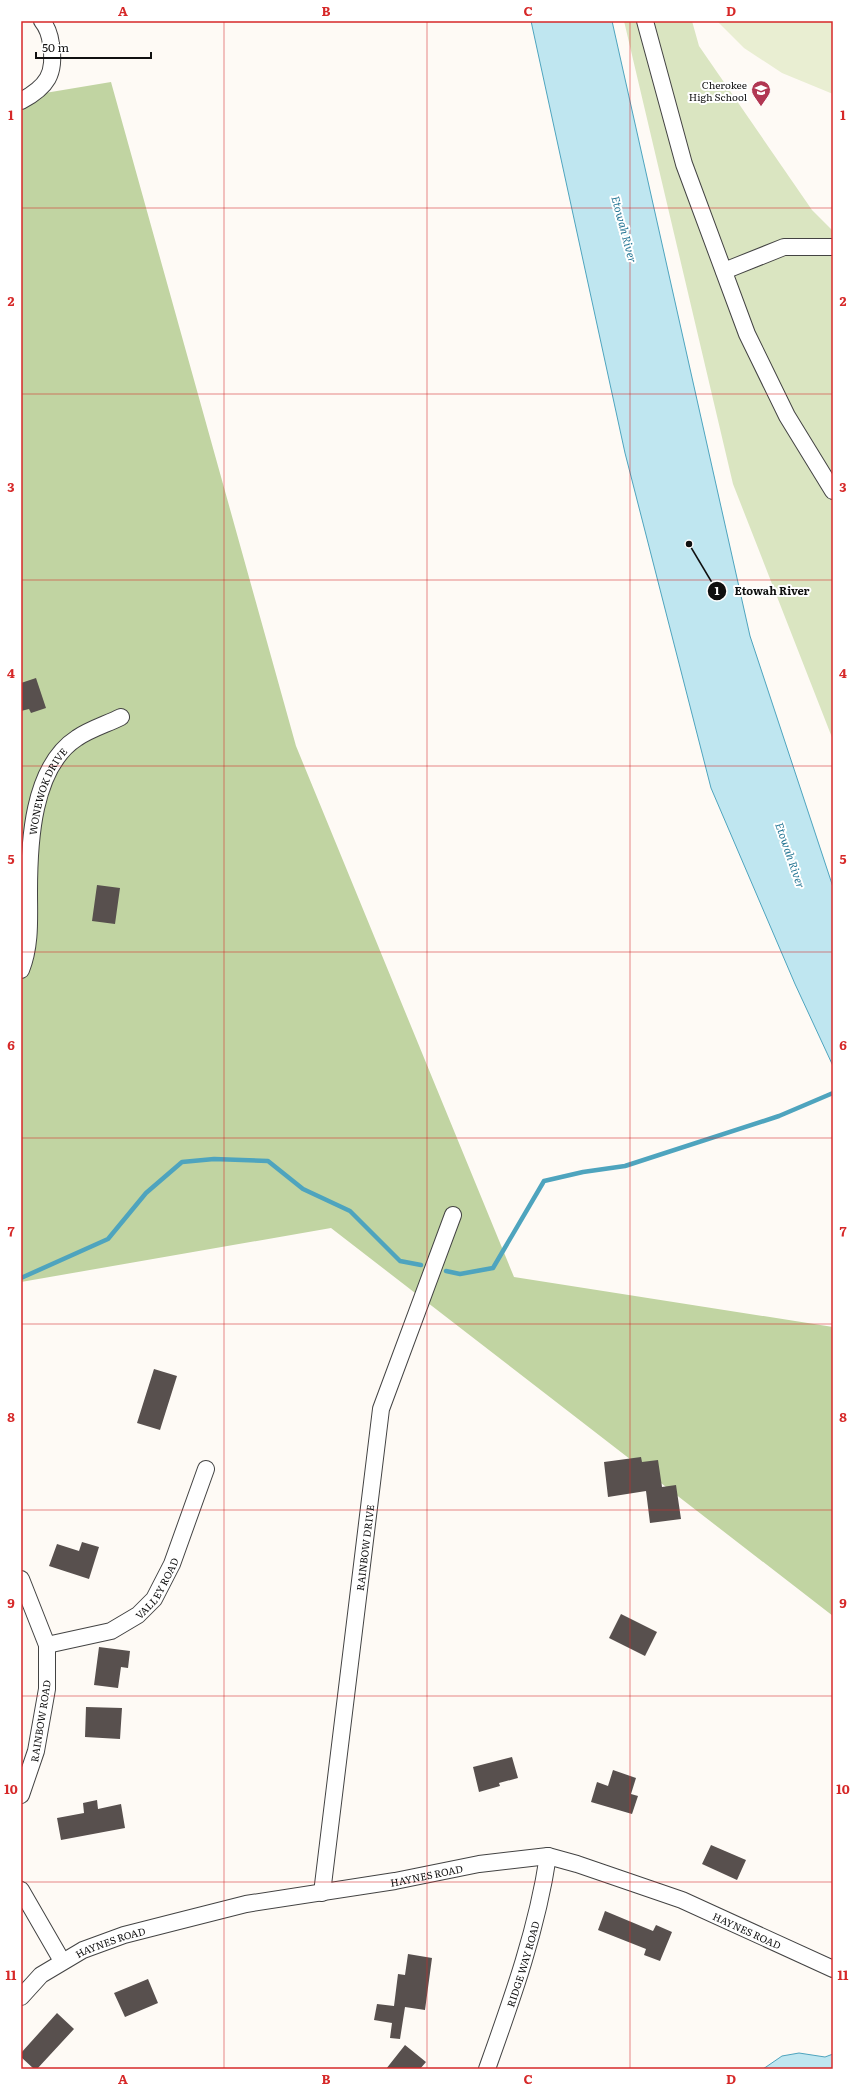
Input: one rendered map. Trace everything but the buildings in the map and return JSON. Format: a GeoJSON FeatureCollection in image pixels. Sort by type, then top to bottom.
{"type":"FeatureCollection","features":[{"type":"Feature","properties":{"kind":"street"},"geometry":{"type":"LineString","coordinates":[[21,101],[40,89],[48,79],[53,66],[50,37],[42,21]]}},
{"type":"Feature","properties":{"kind":"street"},"geometry":{"type":"LineString","coordinates":[[645,21],[684,164],[748,334],[787,416],[833,491]]}},
{"type":"Feature","properties":{"kind":"street"},"geometry":{"type":"LineString","coordinates":[[724,271],[784,248],[833,247]]}},
{"type":"Feature","properties":{"kind":"street","name":"WONEWOK DRIVE"},"geometry":{"type":"LineString","coordinates":[[21,970],[29,934],[29,854],[43,781],[56,759],[76,738],[121,718]]}},
{"type":"Feature","properties":{"kind":"street","name":"RAINBOW DRIVE"},"geometry":{"type":"LineString","coordinates":[[322,1893],[381,1409],[453,1215]]}},
{"type":"Feature","properties":{"kind":"street","name":"VALLEY ROAD"},"geometry":{"type":"LineString","coordinates":[[47,1645],[111,1631],[138,1615],[154,1599],[172,1564],[206,1469]]}},
{"type":"Feature","properties":{"kind":"street"},"geometry":{"type":"LineString","coordinates":[[21,1579],[47,1645]]}},
{"type":"Feature","properties":{"kind":"street","name":"RAINBOW ROAD"},"geometry":{"type":"LineString","coordinates":[[21,1795],[36,1751],[47,1689],[47,1645]]}},
{"type":"Feature","properties":{"kind":"street","name":"HAYNES ROAD"},"geometry":{"type":"LineString","coordinates":[[22,1992],[41,1975],[62,1961],[83,1950],[168,1924],[246,1904],[395,1881],[479,1864],[548,1856],[611,1875],[682,1900],[833,1969]]}},
{"type":"Feature","properties":{"kind":"street","name":"RIDGE WAY ROAD"},"geometry":{"type":"LineString","coordinates":[[487,2069],[519,1980],[544,1887],[548,1856]]}},
{"type":"Feature","properties":{"kind":"street"},"geometry":{"type":"LineString","coordinates":[[21,1890],[62,1961]]}},
{"type":"Feature","properties":{"kind":"green space"},"geometry":{"type":"Polygon","coordinates":[[[624,21],[692,21],[699,46],[812,210],[833,231],[833,740],[733,484],[624,21]]]}},
{"type":"Feature","properties":{"kind":"green space"},"geometry":{"type":"Polygon","coordinates":[[[717,21],[833,21],[833,94],[782,73],[744,48],[717,21]]]}},
{"type":"Feature","properties":{"kind":"green space"},"geometry":{"type":"Polygon","coordinates":[[[111,82],[296,746],[514,1277],[833,1327],[833,1616],[331,1228],[21,1282],[21,97],[111,82]]]}},
{"type":"Feature","properties":{"kind":"water","name":"Etowah River"},"geometry":{"type":"Polygon","coordinates":[[[531,21],[612,21],[750,636],[833,887],[833,1066],[795,984],[711,788],[625,453],[531,21]]]}},
{"type":"Feature","properties":{"kind":"water"},"geometry":{"type":"Polygon","coordinates":[[[799,2053],[825,2057],[833,2054],[833,2069],[763,2069],[782,2056],[799,2053]]]}},
{"type":"Feature","properties":{"kind":"waterway"},"geometry":{"type":"LineString","coordinates":[[446,1271],[460,1274],[493,1268],[544,1181],[583,1172],[625,1166],[779,1116],[833,1093]]}},
{"type":"Feature","properties":{"kind":"waterway"},"geometry":{"type":"LineString","coordinates":[[21,1278],[108,1239],[146,1193],[182,1162],[214,1159],[268,1161],[303,1189],[350,1211],[400,1261],[421,1265]]}},
{"type":"Feature","properties":{"kind":"place","name":"Cherokee High School"},"geometry":{"type":"Point","coordinates":[761,107]}},
{"type":"Feature","properties":{"kind":"place","name":"Etowah River"},"geometry":{"type":"Point","coordinates":[689,544]}}]}
